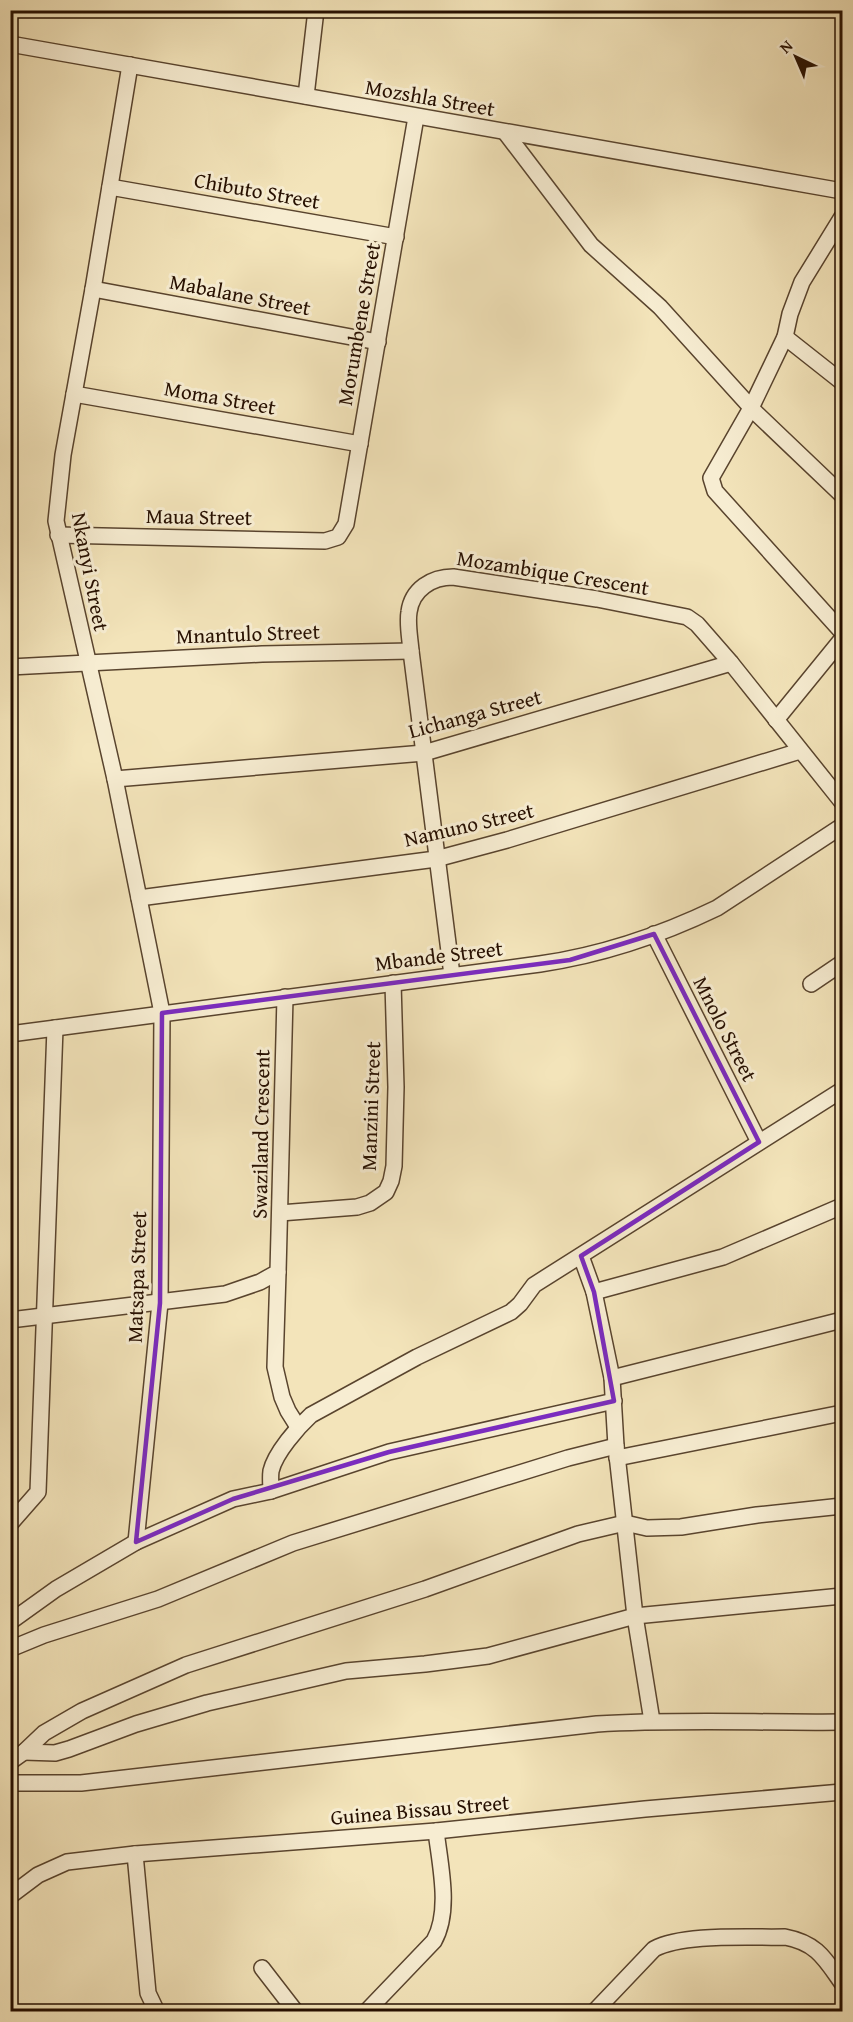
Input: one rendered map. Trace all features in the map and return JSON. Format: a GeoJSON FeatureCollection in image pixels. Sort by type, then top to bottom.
{"type":"FeatureCollection","features":[{"type":"Feature","properties":{"kind":"street"},"geometry":{"type":"LineString","coordinates":[[306,96],[316,10]]}},
{"type":"Feature","properties":{"kind":"street","name":"Mozshla Street"},"geometry":{"type":"LineString","coordinates":[[10,44],[843,191]]}},
{"type":"Feature","properties":{"kind":"street","name":"Nkanyi Street"},"geometry":{"type":"LineString","coordinates":[[130,65],[56,506],[58,535],[115,779],[162,1014]]}},
{"type":"Feature","properties":{"kind":"street","name":"Morumbene Street"},"geometry":{"type":"LineString","coordinates":[[338,537],[345,524],[360,444],[416,117]]}},
{"type":"Feature","properties":{"kind":"street"},"geometry":{"type":"LineString","coordinates":[[505,132],[591,245],[660,307],[751,408],[843,495]]}},
{"type":"Feature","properties":{"kind":"street","name":"Chibuto Street"},"geometry":{"type":"LineString","coordinates":[[110,187],[396,237]]}},
{"type":"Feature","properties":{"kind":"street"},"geometry":{"type":"LineString","coordinates":[[843,217],[837,241],[802,282],[790,314],[785,337],[751,408],[711,478],[712,485],[843,632]]}},
{"type":"Feature","properties":{"kind":"street","name":"Mabalane Street"},"geometry":{"type":"LineString","coordinates":[[93,289],[378,342]]}},
{"type":"Feature","properties":{"kind":"street"},"geometry":{"type":"LineString","coordinates":[[785,337],[843,382]]}},
{"type":"Feature","properties":{"kind":"street","name":"Moma Street"},"geometry":{"type":"LineString","coordinates":[[74,394],[360,444]]}},
{"type":"Feature","properties":{"kind":"street","name":"Maua Street"},"geometry":{"type":"LineString","coordinates":[[58,535],[325,541],[338,537]]}},
{"type":"Feature","properties":{"kind":"street","name":"Mozambique Crescent"},"geometry":{"type":"LineString","coordinates":[[452,975],[411,651],[409,612],[412,600],[424,585],[442,577],[597,599],[687,617],[697,624],[731,663],[843,802]]}},
{"type":"Feature","properties":{"kind":"street"},"geometry":{"type":"LineString","coordinates":[[776,720],[843,639]]}},
{"type":"Feature","properties":{"kind":"street","name":"Mnantulo Street"},"geometry":{"type":"LineString","coordinates":[[10,667],[262,654],[411,651]]}},
{"type":"Feature","properties":{"kind":"street","name":"Lichanga Street"},"geometry":{"type":"LineString","coordinates":[[115,779],[424,753],[731,663]]}},
{"type":"Feature","properties":{"kind":"street","name":"Namuno Street"},"geometry":{"type":"LineString","coordinates":[[139,898],[436,859],[518,837],[800,751]]}},
{"type":"Feature","properties":{"kind":"street","name":"Mbande Street"},"geometry":{"type":"LineString","coordinates":[[10,1034],[570,960],[599,953],[654,934],[717,908],[843,826]]}},
{"type":"Feature","properties":{"kind":"street","name":"Mnolo Street"},"geometry":{"type":"LineString","coordinates":[[654,934],[759,1142]]}},
{"type":"Feature","properties":{"kind":"street"},"geometry":{"type":"LineString","coordinates":[[812,984],[843,963]]}},
{"type":"Feature","properties":{"kind":"street","name":"Manzini Street"},"geometry":{"type":"LineString","coordinates":[[280,1213],[357,1207],[370,1203],[386,1192],[394,1166],[396,1087],[393,982]]}},
{"type":"Feature","properties":{"kind":"street","name":"Swaziland Crescent"},"geometry":{"type":"LineString","coordinates":[[285,997],[276,1376],[288,1411],[298,1427]]}},
{"type":"Feature","properties":{"kind":"street","name":"Matsapa Street"},"geometry":{"type":"LineString","coordinates":[[136,1542],[160,1303],[162,1014]]}},
{"type":"Feature","properties":{"kind":"street"},"geometry":{"type":"LineString","coordinates":[[10,1524],[38,1491],[55,1028]]}},
{"type":"Feature","properties":{"kind":"street"},"geometry":{"type":"LineString","coordinates":[[272,1491],[272,1469],[298,1427],[311,1415],[417,1358],[511,1312],[534,1285],[843,1090]]}},
{"type":"Feature","properties":{"kind":"street"},"geometry":{"type":"LineString","coordinates":[[594,1292],[723,1257],[843,1206]]}},
{"type":"Feature","properties":{"kind":"street"},"geometry":{"type":"LineString","coordinates":[[581,1256],[594,1292],[612,1378],[616,1452],[635,1616],[652,1721]]}},
{"type":"Feature","properties":{"kind":"street"},"geometry":{"type":"LineString","coordinates":[[10,1320],[225,1294],[260,1282],[278,1272]]}},
{"type":"Feature","properties":{"kind":"street"},"geometry":{"type":"LineString","coordinates":[[612,1378],[843,1320]]}},
{"type":"Feature","properties":{"kind":"street"},"geometry":{"type":"LineString","coordinates":[[10,1622],[56,1589],[136,1542],[233,1499],[272,1491],[389,1452],[614,1401]]}},
{"type":"Feature","properties":{"kind":"street"},"geometry":{"type":"LineString","coordinates":[[10,1650],[44,1635],[158,1599],[293,1543],[568,1458],[616,1452],[843,1413]]}},
{"type":"Feature","properties":{"kind":"street"},"geometry":{"type":"LineString","coordinates":[[10,1762],[44,1733],[82,1711],[186,1665],[425,1589],[578,1534],[625,1523],[648,1528],[681,1527],[757,1515],[843,1506]]}},
{"type":"Feature","properties":{"kind":"street"},"geometry":{"type":"LineString","coordinates":[[24,1752],[55,1753],[136,1724],[207,1703],[346,1671],[488,1656],[635,1616],[843,1596]]}},
{"type":"Feature","properties":{"kind":"street"},"geometry":{"type":"LineString","coordinates":[[10,1783],[81,1783],[597,1724],[652,1721],[778,1724],[843,1722]]}},
{"type":"Feature","properties":{"kind":"street","name":"Guinea Bissau Street"},"geometry":{"type":"LineString","coordinates":[[10,1896],[38,1875],[67,1862],[135,1854],[436,1831],[645,1809],[843,1792]]}},
{"type":"Feature","properties":{"kind":"street"},"geometry":{"type":"LineString","coordinates":[[366,2012],[434,1941],[441,1930],[444,1914],[436,1831]]}},
{"type":"Feature","properties":{"kind":"street"},"geometry":{"type":"LineString","coordinates":[[135,1854],[148,1993],[157,2012]]}},
{"type":"Feature","properties":{"kind":"street"},"geometry":{"type":"LineString","coordinates":[[594,2012],[654,1949],[665,1943],[685,1940],[785,1937],[800,1940],[819,1952],[843,1983]]}},
{"type":"Feature","properties":{"kind":"street"},"geometry":{"type":"LineString","coordinates":[[262,1968],[296,2012]]}},
{"type":"Feature","properties":{"kind":"highlighted area"},"geometry":{"type":"Polygon","coordinates":[[[654,934],[759,1142],[581,1256],[594,1292],[614,1401],[389,1452],[233,1499],[136,1542],[160,1303],[162,1013],[570,960],[654,934]]]}}]}
